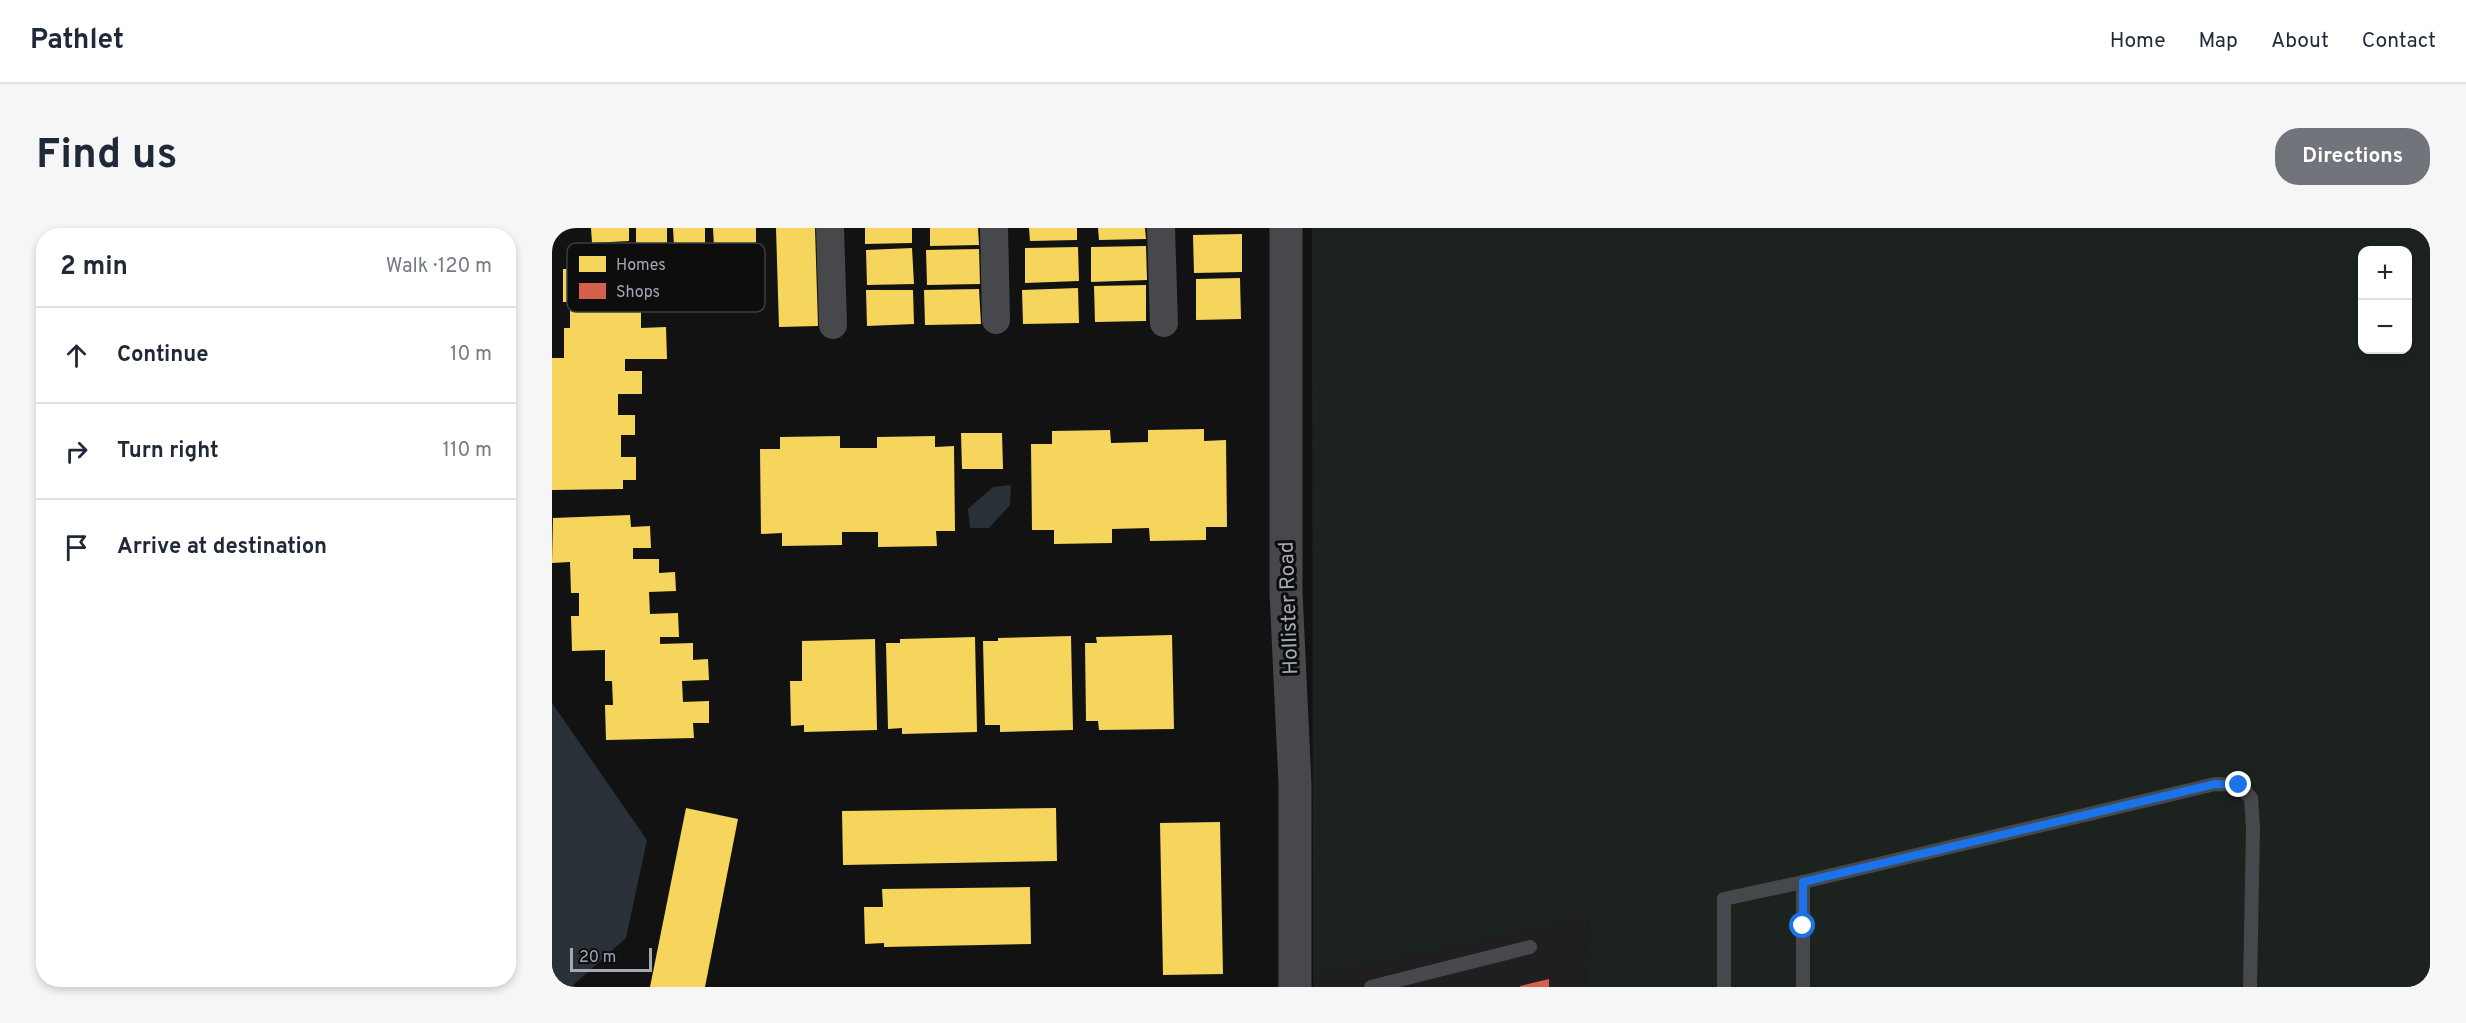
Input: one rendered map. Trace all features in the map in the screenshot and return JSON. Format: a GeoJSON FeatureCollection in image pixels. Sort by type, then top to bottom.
{"type":"FeatureCollection","features":[{"type":"Feature","properties":{"kind":"street"},"geometry":{"type":"LineString","coordinates":[[830,228],[833,325]]}},
{"type":"Feature","properties":{"kind":"street"},"geometry":{"type":"LineString","coordinates":[[994,228],[996,320]]}},
{"type":"Feature","properties":{"kind":"street"},"geometry":{"type":"LineString","coordinates":[[1161,228],[1164,323]]}},
{"type":"Feature","properties":{"kind":"street","name":"Hollister Road"},"geometry":{"type":"LineString","coordinates":[[1286,228],[1286,592],[1295,784],[1295,987]]}},
{"type":"Feature","properties":{"kind":"lane"},"geometry":{"type":"LineString","coordinates":[[1724,987],[1724,899],[2215,784],[2239,785],[2251,798],[2253,828],[2250,987]]}},
{"type":"Feature","properties":{"kind":"lane"},"geometry":{"type":"LineString","coordinates":[[1803,882],[1803,987]]}},
{"type":"Feature","properties":{"kind":"lane"},"geometry":{"type":"LineString","coordinates":[[1371,987],[1530,947]]}},
{"type":"Feature","properties":{"kind":"shaded area"},"geometry":{"type":"Polygon","coordinates":[[[1312,228],[2430,228],[2430,987],[1585,987],[1588,917],[1313,976],[1312,228]]]}},
{"type":"Feature","properties":{"kind":"shaded area"},"geometry":{"type":"Polygon","coordinates":[[[1011,485],[1010,505],[989,528],[970,528],[968,509],[993,487],[1011,485]]]}},
{"type":"Feature","properties":{"kind":"shaded area"},"geometry":{"type":"Polygon","coordinates":[[[552,703],[647,840],[626,938],[571,987],[552,987],[552,703]]]}},
{"type":"Feature","properties":{"kind":"shaded area"},"geometry":{"type":"Polygon","coordinates":[[[1588,916],[1585,987],[1313,987],[1313,976],[1588,916]]]}},
{"type":"Feature","properties":{"kind":"building: Homes"},"geometry":{"type":"Polygon","coordinates":[[[591,228],[629,228],[629,241],[592,243],[591,228]]]}},
{"type":"Feature","properties":{"kind":"building: Homes"},"geometry":{"type":"Polygon","coordinates":[[[636,228],[667,228],[667,243],[636,243],[636,228]]]}},
{"type":"Feature","properties":{"kind":"building: Homes"},"geometry":{"type":"Polygon","coordinates":[[[673,228],[705,228],[705,243],[674,243],[673,228]]]}},
{"type":"Feature","properties":{"kind":"building: Homes"},"geometry":{"type":"Polygon","coordinates":[[[713,228],[756,228],[756,243],[714,243],[713,228]]]}},
{"type":"Feature","properties":{"kind":"building: Homes"},"geometry":{"type":"Polygon","coordinates":[[[776,228],[815,228],[818,326],[779,327],[776,228]]]}},
{"type":"Feature","properties":{"kind":"building: Homes"},"geometry":{"type":"Polygon","coordinates":[[[865,228],[912,228],[912,243],[865,244],[865,228]]]}},
{"type":"Feature","properties":{"kind":"building: Homes"},"geometry":{"type":"Polygon","coordinates":[[[930,228],[978,228],[979,245],[930,246],[930,228]]]}},
{"type":"Feature","properties":{"kind":"building: Homes"},"geometry":{"type":"Polygon","coordinates":[[[1029,228],[1077,228],[1077,240],[1030,241],[1029,228]]]}},
{"type":"Feature","properties":{"kind":"building: Homes"},"geometry":{"type":"Polygon","coordinates":[[[1098,228],[1145,228],[1146,239],[1099,240],[1098,228]]]}},
{"type":"Feature","properties":{"kind":"building: Homes"},"geometry":{"type":"Polygon","coordinates":[[[1242,234],[1242,272],[1194,273],[1193,235],[1242,234]]]}},
{"type":"Feature","properties":{"kind":"building: Homes"},"geometry":{"type":"Polygon","coordinates":[[[1146,246],[1147,280],[1091,282],[1091,247],[1146,246]]]}},
{"type":"Feature","properties":{"kind":"building: Homes"},"geometry":{"type":"Polygon","coordinates":[[[1078,247],[1079,281],[1025,283],[1025,248],[1078,247]]]}},
{"type":"Feature","properties":{"kind":"building: Homes"},"geometry":{"type":"Polygon","coordinates":[[[912,248],[914,284],[867,285],[866,250],[912,248]]]}},
{"type":"Feature","properties":{"kind":"building: Homes"},"geometry":{"type":"Polygon","coordinates":[[[979,249],[980,284],[927,285],[926,250],[979,249]]]}},
{"type":"Feature","properties":{"kind":"building: Homes"},"geometry":{"type":"Polygon","coordinates":[[[563,269],[567,269],[567,302],[563,302],[563,269]]]}},
{"type":"Feature","properties":{"kind":"building: Homes"},"geometry":{"type":"Polygon","coordinates":[[[1240,278],[1241,319],[1196,320],[1196,279],[1240,278]]]}},
{"type":"Feature","properties":{"kind":"building: Homes"},"geometry":{"type":"Polygon","coordinates":[[[1146,285],[1146,321],[1095,322],[1094,286],[1146,285]]]}},
{"type":"Feature","properties":{"kind":"building: Homes"},"geometry":{"type":"Polygon","coordinates":[[[1078,288],[1079,323],[1023,324],[1022,290],[1078,288]]]}},
{"type":"Feature","properties":{"kind":"building: Homes"},"geometry":{"type":"Polygon","coordinates":[[[979,289],[981,324],[925,325],[924,290],[979,289]]]}},
{"type":"Feature","properties":{"kind":"building: Homes"},"geometry":{"type":"Polygon","coordinates":[[[866,290],[913,290],[914,324],[867,326],[866,290]]]}},
{"type":"Feature","properties":{"kind":"building: Homes"},"geometry":{"type":"Polygon","coordinates":[[[570,312],[641,312],[641,328],[666,327],[667,359],[625,359],[625,371],[642,371],[642,394],[618,394],[618,415],[635,415],[635,435],[621,435],[621,457],[636,457],[636,480],[623,480],[623,489],[552,490],[552,358],[564,358],[564,328],[570,328],[570,312]]]}},
{"type":"Feature","properties":{"kind":"building: Homes"},"geometry":{"type":"Polygon","coordinates":[[[1204,429],[1204,441],[1226,440],[1227,527],[1206,527],[1206,540],[1150,541],[1149,528],[1112,529],[1112,543],[1054,544],[1054,530],[1032,530],[1031,444],[1052,444],[1052,431],[1110,430],[1111,443],[1148,442],[1148,430],[1204,429]]]}},
{"type":"Feature","properties":{"kind":"building: Homes"},"geometry":{"type":"Polygon","coordinates":[[[961,433],[1002,433],[1003,469],[962,469],[961,433]]]}},
{"type":"Feature","properties":{"kind":"building: Homes"},"geometry":{"type":"Polygon","coordinates":[[[840,436],[840,448],[877,448],[877,437],[935,436],[935,447],[954,446],[955,531],[936,531],[937,546],[878,547],[878,532],[842,532],[842,545],[782,546],[782,533],[761,534],[760,449],[780,449],[780,437],[840,436]]]}},
{"type":"Feature","properties":{"kind":"building: Homes"},"geometry":{"type":"Polygon","coordinates":[[[630,515],[631,527],[650,526],[651,548],[633,548],[633,559],[659,559],[659,573],[675,572],[676,591],[649,592],[650,614],[678,613],[679,637],[660,637],[660,644],[693,643],[693,660],[708,659],[709,680],[682,681],[683,702],[709,701],[709,723],[693,723],[694,738],[606,740],[605,705],[613,705],[612,681],[605,681],[605,650],[572,651],[571,616],[579,616],[579,593],[571,593],[570,562],[552,563],[553,518],[630,515]]]}},
{"type":"Feature","properties":{"kind":"building: Homes"},"geometry":{"type":"Polygon","coordinates":[[[1172,635],[1174,729],[1099,730],[1098,721],[1086,721],[1085,643],[1097,643],[1096,637],[1172,635]]]}},
{"type":"Feature","properties":{"kind":"building: Homes"},"geometry":{"type":"Polygon","coordinates":[[[1071,636],[1073,730],[1000,732],[1000,725],[985,725],[983,641],[998,641],[998,638],[1071,636]]]}},
{"type":"Feature","properties":{"kind":"building: Homes"},"geometry":{"type":"Polygon","coordinates":[[[975,637],[977,732],[902,734],[902,728],[888,729],[886,643],[900,643],[900,639],[975,637]]]}},
{"type":"Feature","properties":{"kind":"building: Homes"},"geometry":{"type":"Polygon","coordinates":[[[875,639],[877,730],[804,732],[804,725],[791,726],[790,681],[802,681],[802,641],[875,639]]]}},
{"type":"Feature","properties":{"kind":"building: Homes"},"geometry":{"type":"Polygon","coordinates":[[[686,808],[738,819],[705,987],[650,987],[686,808]]]}},
{"type":"Feature","properties":{"kind":"building: Homes"},"geometry":{"type":"Polygon","coordinates":[[[1056,808],[1057,861],[843,865],[842,811],[1056,808]]]}},
{"type":"Feature","properties":{"kind":"building: Homes"},"geometry":{"type":"Polygon","coordinates":[[[1220,822],[1223,974],[1163,975],[1160,823],[1220,822]]]}},
{"type":"Feature","properties":{"kind":"building: Homes"},"geometry":{"type":"Polygon","coordinates":[[[1030,887],[1031,944],[884,947],[884,943],[865,944],[864,907],[883,907],[882,889],[1030,887]]]}},
{"type":"Feature","properties":{"kind":"building: Shops"},"geometry":{"type":"Polygon","coordinates":[[[1549,979],[1549,987],[1520,987],[1520,986],[1549,979]]]}},
{"type":"Feature","properties":{"kind":"route"},"geometry":{"type":"LineString","coordinates":[[1803,926],[1803,882],[2215,784],[2239,785]]}}]}
